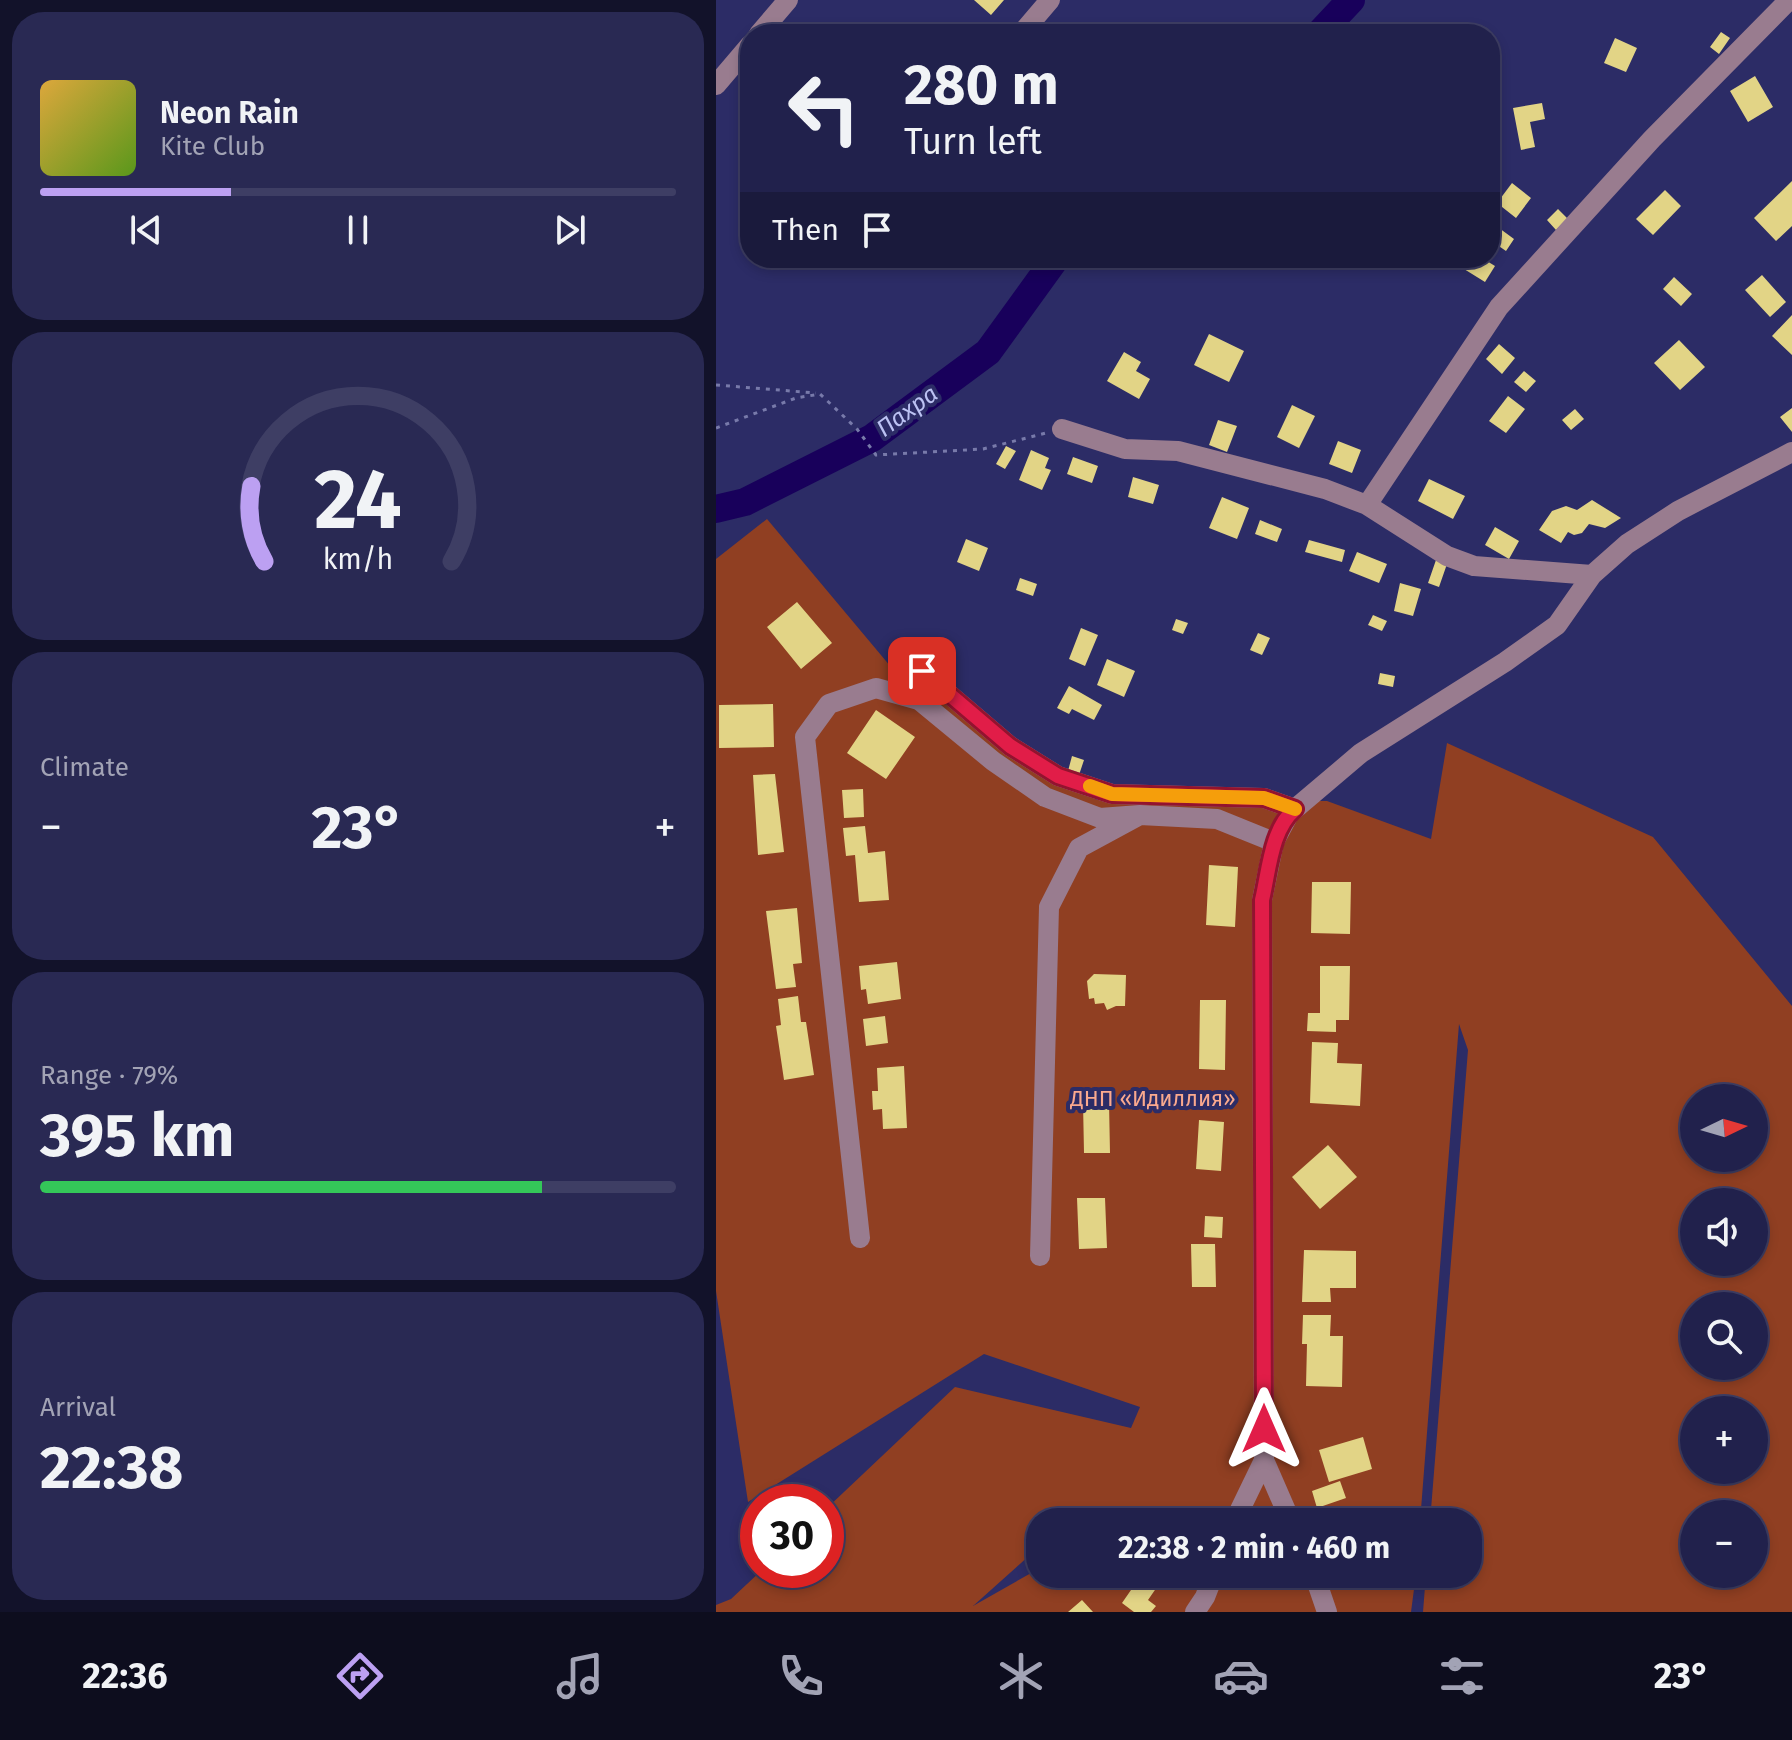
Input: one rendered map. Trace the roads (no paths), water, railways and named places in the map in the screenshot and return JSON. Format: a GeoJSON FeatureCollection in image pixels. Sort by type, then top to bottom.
{"type":"FeatureCollection","features":[{"type":"Feature","properties":{"kind":"street"},"geometry":{"type":"LineString","coordinates":[[768,24],[788,0]]}},
{"type":"Feature","properties":{"kind":"street"},"geometry":{"type":"LineString","coordinates":[[1030,24],[1050,0]]}},
{"type":"Feature","properties":{"kind":"street"},"geometry":{"type":"LineString","coordinates":[[1367,505],[1499,307],[1642,150],[1789,0]]}},
{"type":"Feature","properties":{"kind":"street"},"geometry":{"type":"LineString","coordinates":[[716,85],[740,57]]}},
{"type":"Feature","properties":{"kind":"street"},"geometry":{"type":"LineString","coordinates":[[1062,429],[1125,449],[1178,451],[1269,472],[1367,505],[1447,556],[1474,566],[1592,575]]}},
{"type":"Feature","properties":{"kind":"street"},"geometry":{"type":"LineString","coordinates":[[1285,1508],[1264,1460],[1262,900],[1274,842],[1289,814],[1361,753],[1505,662],[1557,625],[1592,575],[1627,544],[1678,511],[1792,452]]}},
{"type":"Feature","properties":{"kind":"street"},"geometry":{"type":"LineString","coordinates":[[922,671],[1010,746],[1058,776],[1112,794],[1264,798],[1295,809]]}},
{"type":"Feature","properties":{"kind":"street"},"geometry":{"type":"LineString","coordinates":[[860,1238],[805,737],[829,704],[876,688],[919,700],[993,761],[1045,797],[1100,818],[1140,815],[1217,819],[1274,842]]}},
{"type":"Feature","properties":{"kind":"street"},"geometry":{"type":"LineString","coordinates":[[1040,1256],[1049,907],[1079,848],[1140,815]]}},
{"type":"Feature","properties":{"kind":"street"},"geometry":{"type":"LineString","coordinates":[[1241,1508],[1264,1460]]}},
{"type":"Feature","properties":{"kind":"street"},"geometry":{"type":"LineString","coordinates":[[1195,1612],[1209,1588]]}},
{"type":"Feature","properties":{"kind":"street"},"geometry":{"type":"LineString","coordinates":[[1319,1588],[1327,1612]]}},
{"type":"Feature","properties":{"kind":"waterway","name":"Пахра"},"geometry":{"type":"LineString","coordinates":[[1328,24],[1351,0]]}},
{"type":"Feature","properties":{"kind":"waterway","name":"Пахра"},"geometry":{"type":"LineString","coordinates":[[716,509],[745,502],[872,438],[988,352],[1049,268]]}},
{"type":"Feature","properties":{"kind":"park label","name":"ДНП «Идиллия»"},"geometry":{"type":"Point","coordinates":[1153,1098]}}]}
